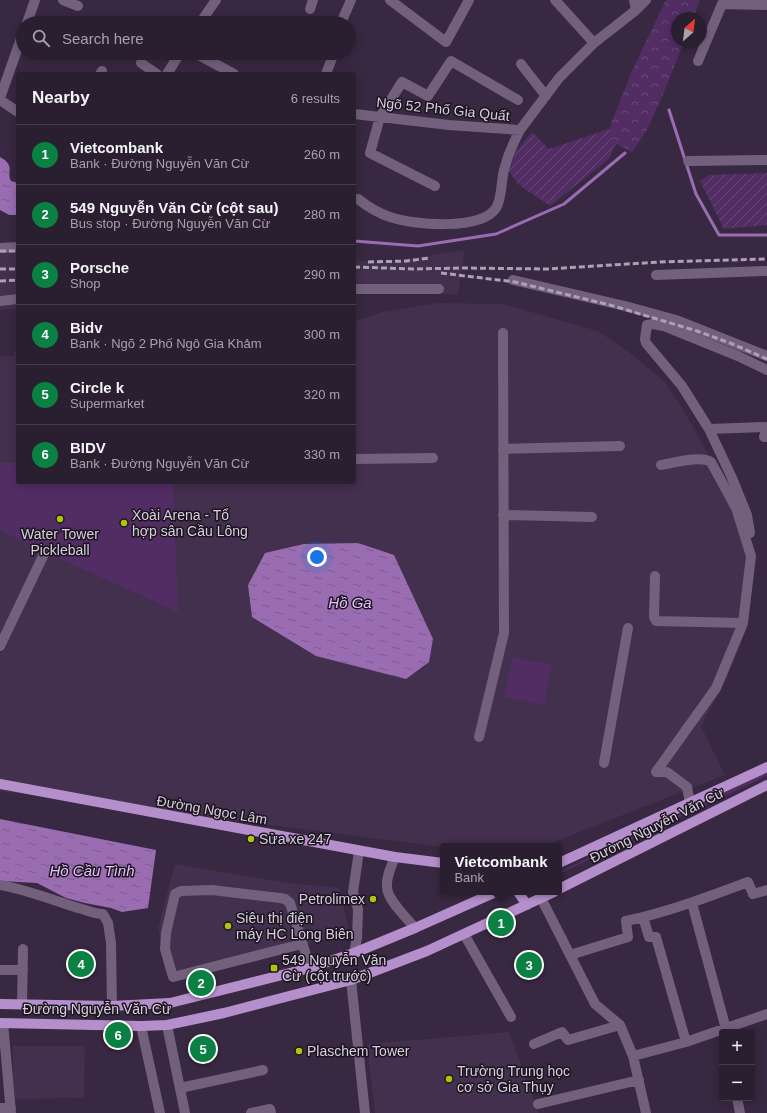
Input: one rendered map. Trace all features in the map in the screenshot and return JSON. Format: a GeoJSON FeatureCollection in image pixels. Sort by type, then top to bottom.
{"type":"FeatureCollection","features":[{"type":"Feature","properties":{"kind":"main road","name":"Đường Nguyễn Văn Cừ"},"geometry":{"type":"LineString","coordinates":[[562,862],[767,767]]}},
{"type":"Feature","properties":{"kind":"main road","name":"Đường Ngọc Lâm"},"geometry":{"type":"LineString","coordinates":[[0,784],[359,851],[440,863]]}},
{"type":"Feature","properties":{"kind":"main road","name":"Đường Nguyễn Văn Cừ"},"geometry":{"type":"LineString","coordinates":[[562,888],[767,785]]}},
{"type":"Feature","properties":{"kind":"main road","name":"Đường Nguyễn Văn Cừ"},"geometry":{"type":"LineString","coordinates":[[0,1004],[112,1006],[170,1003],[310,968],[354,953],[489,895]]}},
{"type":"Feature","properties":{"kind":"main road"},"geometry":{"type":"LineString","coordinates":[[520,895],[526,905]]}},
{"type":"Feature","properties":{"kind":"main road","name":"Đường Nguyễn Văn Cừ"},"geometry":{"type":"LineString","coordinates":[[2,1023],[141,1026],[167,1025],[244,1008],[351,980],[427,951],[548,895]]}},
{"type":"Feature","properties":{"kind":"street"},"geometry":{"type":"LineString","coordinates":[[29,16],[35,0]]}},
{"type":"Feature","properties":{"kind":"street"},"geometry":{"type":"LineString","coordinates":[[63,0],[78,6]]}},
{"type":"Feature","properties":{"kind":"street"},"geometry":{"type":"LineString","coordinates":[[205,16],[216,0]]}},
{"type":"Feature","properties":{"kind":"street"},"geometry":{"type":"LineString","coordinates":[[344,16],[351,0]]}},
{"type":"Feature","properties":{"kind":"street"},"geometry":{"type":"LineString","coordinates":[[390,0],[446,42],[469,0]]}},
{"type":"Feature","properties":{"kind":"street"},"geometry":{"type":"LineString","coordinates":[[555,0],[594,43]]}},
{"type":"Feature","properties":{"kind":"street","name":"Ngõ 52 Phố Gia Quất"},"geometry":{"type":"LineString","coordinates":[[356,114],[450,126],[520,130],[559,78],[635,5],[646,0]]}},
{"type":"Feature","properties":{"kind":"street"},"geometry":{"type":"LineString","coordinates":[[698,61],[722,4],[767,5]]}},
{"type":"Feature","properties":{"kind":"street"},"geometry":{"type":"LineString","coordinates":[[16,53],[0,99],[16,111]]}},
{"type":"Feature","properties":{"kind":"street"},"geometry":{"type":"LineString","coordinates":[[168,72],[176,60]]}},
{"type":"Feature","properties":{"kind":"street"},"geometry":{"type":"LineString","coordinates":[[208,60],[230,72]]}},
{"type":"Feature","properties":{"kind":"street"},"geometry":{"type":"LineString","coordinates":[[327,72],[331,60]]}},
{"type":"Feature","properties":{"kind":"street"},"geometry":{"type":"LineString","coordinates":[[435,186],[370,153],[380,117],[402,82],[428,96],[451,61],[518,100]]}},
{"type":"Feature","properties":{"kind":"street"},"geometry":{"type":"LineString","coordinates":[[141,63],[154,72]]}},
{"type":"Feature","properties":{"kind":"street"},"geometry":{"type":"LineString","coordinates":[[521,64],[546,96]]}},
{"type":"Feature","properties":{"kind":"street"},"geometry":{"type":"LineString","coordinates":[[358,199],[370,208],[391,217],[429,224],[453,224],[485,217],[492,213],[500,199],[504,170],[510,148],[520,130]]}},
{"type":"Feature","properties":{"kind":"street"},"geometry":{"type":"LineString","coordinates":[[688,161],[767,160]]}},
{"type":"Feature","properties":{"kind":"street"},"geometry":{"type":"LineString","coordinates":[[0,248],[16,248]]}},
{"type":"Feature","properties":{"kind":"street"},"geometry":{"type":"LineString","coordinates":[[656,275],[767,271]]}},
{"type":"Feature","properties":{"kind":"street"},"geometry":{"type":"LineString","coordinates":[[513,280],[625,306],[676,320],[767,356]]}},
{"type":"Feature","properties":{"kind":"street"},"geometry":{"type":"LineString","coordinates":[[356,289],[438,289]]}},
{"type":"Feature","properties":{"kind":"street"},"geometry":{"type":"LineString","coordinates":[[0,301],[16,299]]}},
{"type":"Feature","properties":{"kind":"street"},"geometry":{"type":"LineString","coordinates":[[750,533],[748,515],[709,429],[682,386],[646,343],[645,339],[647,325],[653,324],[664,326],[738,356],[767,370]]}},
{"type":"Feature","properties":{"kind":"street"},"geometry":{"type":"LineString","coordinates":[[479,737],[504,633],[502,515],[503,333]]}},
{"type":"Feature","properties":{"kind":"street"},"geometry":{"type":"LineString","coordinates":[[709,429],[767,427],[764,437],[767,437]]}},
{"type":"Feature","properties":{"kind":"street"},"geometry":{"type":"LineString","coordinates":[[503,449],[620,446]]}},
{"type":"Feature","properties":{"kind":"street"},"geometry":{"type":"LineString","coordinates":[[356,459],[433,458]]}},
{"type":"Feature","properties":{"kind":"street"},"geometry":{"type":"LineString","coordinates":[[661,465],[701,459],[708,460],[714,466],[736,508],[751,556],[743,623],[716,688],[656,772],[666,772],[687,787],[690,803]]}},
{"type":"Feature","properties":{"kind":"street"},"geometry":{"type":"LineString","coordinates":[[502,515],[592,517]]}},
{"type":"Feature","properties":{"kind":"street"},"geometry":{"type":"LineString","coordinates":[[0,646],[45,552]]}},
{"type":"Feature","properties":{"kind":"street"},"geometry":{"type":"LineString","coordinates":[[655,576],[654,617],[656,621],[743,623]]}},
{"type":"Feature","properties":{"kind":"street"},"geometry":{"type":"LineString","coordinates":[[604,763],[628,628]]}},
{"type":"Feature","properties":{"kind":"street"},"geometry":{"type":"LineString","coordinates":[[354,953],[357,938],[358,909],[353,892],[359,851]]}},
{"type":"Feature","properties":{"kind":"street"},"geometry":{"type":"LineString","coordinates":[[395,857],[389,874],[387,889],[394,903],[415,928]]}},
{"type":"Feature","properties":{"kind":"street"},"geometry":{"type":"LineString","coordinates":[[570,955],[628,937],[626,921],[692,902],[748,882],[754,894],[767,890]]}},
{"type":"Feature","properties":{"kind":"street"},"geometry":{"type":"LineString","coordinates":[[0,885],[19,888],[65,905],[95,914],[103,914],[108,923],[111,943],[112,1006]]}},
{"type":"Feature","properties":{"kind":"street"},"geometry":{"type":"LineString","coordinates":[[302,944],[173,977],[165,949],[166,933],[175,894],[181,891],[212,890],[285,899],[290,903],[310,968]]}},
{"type":"Feature","properties":{"kind":"street"},"geometry":{"type":"LineString","coordinates":[[541,898],[595,1004],[620,1025],[633,1056],[646,1113]]}},
{"type":"Feature","properties":{"kind":"street"},"geometry":{"type":"LineString","coordinates":[[692,902],[726,1029],[767,1014]]}},
{"type":"Feature","properties":{"kind":"street"},"geometry":{"type":"LineString","coordinates":[[643,917],[649,937],[656,937],[686,1042]]}},
{"type":"Feature","properties":{"kind":"street"},"geometry":{"type":"LineString","coordinates":[[464,934],[511,1017]]}},
{"type":"Feature","properties":{"kind":"street"},"geometry":{"type":"LineString","coordinates":[[22,1005],[23,949]]}},
{"type":"Feature","properties":{"kind":"street"},"geometry":{"type":"LineString","coordinates":[[0,970],[23,970]]}},
{"type":"Feature","properties":{"kind":"street"},"geometry":{"type":"LineString","coordinates":[[351,980],[365,1113]]}},
{"type":"Feature","properties":{"kind":"street"},"geometry":{"type":"LineString","coordinates":[[0,1108],[11,1110],[2,1023]]}},
{"type":"Feature","properties":{"kind":"street"},"geometry":{"type":"LineString","coordinates":[[167,1025],[185,1113]]}},
{"type":"Feature","properties":{"kind":"street"},"geometry":{"type":"LineString","coordinates":[[534,1044],[562,1032],[568,1040],[620,1025]]}},
{"type":"Feature","properties":{"kind":"street"},"geometry":{"type":"LineString","coordinates":[[141,1026],[160,1113]]}},
{"type":"Feature","properties":{"kind":"street"},"geometry":{"type":"LineString","coordinates":[[633,1056],[719,1031]]}},
{"type":"Feature","properties":{"kind":"street"},"geometry":{"type":"LineString","coordinates":[[180,1088],[263,1070]]}},
{"type":"Feature","properties":{"kind":"street"},"geometry":{"type":"LineString","coordinates":[[538,1104],[638,1080]]}},
{"type":"Feature","properties":{"kind":"street"},"geometry":{"type":"LineString","coordinates":[[738,1101],[740,1113]]}},
{"type":"Feature","properties":{"kind":"street"},"geometry":{"type":"LineString","coordinates":[[251,1113],[270,1109],[271,1113]]}},
{"type":"Feature","properties":{"kind":"shaded area"},"geometry":{"type":"Polygon","coordinates":[[[0,246],[16,246],[16,309],[0,310],[0,246]]]}},
{"type":"Feature","properties":{"kind":"shaded area"},"geometry":{"type":"Polygon","coordinates":[[[465,250],[458,295],[384,290],[356,291],[356,260],[398,260],[465,250]]]}},
{"type":"Feature","properties":{"kind":"shaded area"},"geometry":{"type":"Polygon","coordinates":[[[437,303],[504,304],[598,331],[629,352],[665,382],[686,414],[713,463],[746,543],[751,594],[746,630],[727,678],[701,726],[725,775],[552,843],[440,843],[440,847],[0,791],[0,356],[13,356],[16,349],[16,484],[356,484],[356,321],[382,312],[437,303]]]}},
{"type":"Feature","properties":{"kind":"shaded area"},"geometry":{"type":"Polygon","coordinates":[[[175,864],[289,883],[339,888],[350,934],[168,974],[158,928],[175,864]]]}},
{"type":"Feature","properties":{"kind":"shaded area","name":"Trường Trung học cơ sở Gia Thụy"},"geometry":{"type":"Polygon","coordinates":[[[509,1032],[539,1113],[375,1113],[367,1044],[509,1032]]]}},
{"type":"Feature","properties":{"kind":"shaded area"},"geometry":{"type":"Polygon","coordinates":[[[13,1046],[85,1046],[84,1098],[13,1099],[13,1046]]]}},
{"type":"Feature","properties":{"kind":"green space"},"geometry":{"type":"Polygon","coordinates":[[[666,0],[700,0],[695,12],[671,12],[671,48],[682,48],[647,130],[632,152],[616,144],[609,129],[632,71],[666,0]]]}},
{"type":"Feature","properties":{"kind":"green space"},"geometry":{"type":"Polygon","coordinates":[[[609,129],[616,144],[609,159],[550,206],[519,185],[509,171],[516,151],[532,132],[549,149],[609,129]]]}},
{"type":"Feature","properties":{"kind":"green space"},"geometry":{"type":"Polygon","coordinates":[[[767,173],[767,225],[724,229],[700,181],[709,175],[767,173]]]}},
{"type":"Feature","properties":{"kind":"green space"},"geometry":{"type":"Polygon","coordinates":[[[0,463],[16,463],[16,484],[173,484],[178,612],[45,552],[0,530],[0,463]]]}},
{"type":"Feature","properties":{"kind":"green space"},"geometry":{"type":"Polygon","coordinates":[[[512,657],[552,665],[544,705],[504,697],[512,657]]]}},
{"type":"Feature","properties":{"kind":"green space"},"geometry":{"type":"Polygon","coordinates":[[[767,772],[767,776],[562,873],[562,871],[767,772]]]}},
{"type":"Feature","properties":{"kind":"water"},"geometry":{"type":"Polygon","coordinates":[[[0,157],[8,163],[11,181],[16,182],[16,215],[9,215],[0,210],[0,157]]]}},
{"type":"Feature","properties":{"kind":"water","name":"Hồ Ga"},"geometry":{"type":"Polygon","coordinates":[[[358,543],[394,555],[433,639],[429,662],[406,679],[316,656],[252,617],[248,585],[265,553],[304,544],[358,543]]]}},
{"type":"Feature","properties":{"kind":"water","name":"Hồ Cầu Tình"},"geometry":{"type":"Polygon","coordinates":[[[0,819],[156,850],[148,908],[122,912],[111,908],[66,898],[37,883],[0,881],[0,819]]]}},
{"type":"Feature","properties":{"kind":"waterway"},"geometry":{"type":"LineString","coordinates":[[669,110],[696,194],[719,235],[767,235]]}},
{"type":"Feature","properties":{"kind":"waterway"},"geometry":{"type":"LineString","coordinates":[[356,241],[418,246],[496,234],[564,204],[625,153]]}},
{"type":"Feature","properties":{"kind":"railway"},"geometry":{"type":"LineString","coordinates":[[0,251],[16,251]]}},
{"type":"Feature","properties":{"kind":"railway"},"geometry":{"type":"LineString","coordinates":[[368,262],[407,261],[429,258]]}},
{"type":"Feature","properties":{"kind":"railway"},"geometry":{"type":"LineString","coordinates":[[356,267],[413,269],[547,269],[660,262],[767,259]]}},
{"type":"Feature","properties":{"kind":"railway"},"geometry":{"type":"LineString","coordinates":[[0,269],[16,269]]}},
{"type":"Feature","properties":{"kind":"railway"},"geometry":{"type":"LineString","coordinates":[[441,273],[515,282],[610,305],[697,331],[767,359]]}},
{"type":"Feature","properties":{"kind":"railway"},"geometry":{"type":"LineString","coordinates":[[0,281],[16,280]]}},
{"type":"Feature","properties":{"kind":"place","name":"Water Tower Pickleball"},"geometry":{"type":"Point","coordinates":[60,519]}},
{"type":"Feature","properties":{"kind":"place","name":"Xoài Arena - Tổ hợp sân Cầu Lông"},"geometry":{"type":"Point","coordinates":[124,523]}},
{"type":"Feature","properties":{"kind":"place","name":"Sửa xe 247"},"geometry":{"type":"Point","coordinates":[251,839]}},
{"type":"Feature","properties":{"kind":"place","name":"Petrolimex"},"geometry":{"type":"Point","coordinates":[373,899]}},
{"type":"Feature","properties":{"kind":"place","name":"Vietcombank"},"geometry":{"type":"Point","coordinates":[501,923]}},
{"type":"Feature","properties":{"kind":"place","name":"Siêu thị điện máy HC Long Biên"},"geometry":{"type":"Point","coordinates":[228,926]}},
{"type":"Feature","properties":{"kind":"place","name":"Bidv"},"geometry":{"type":"Point","coordinates":[81,964]}},
{"type":"Feature","properties":{"kind":"place","name":"Porsche"},"geometry":{"type":"Point","coordinates":[529,965]}},
{"type":"Feature","properties":{"kind":"place","name":"549 Nguyễn Văn Cừ (cột trước)"},"geometry":{"type":"Point","coordinates":[274,968]}},
{"type":"Feature","properties":{"kind":"place","name":"549 Nguyễn Văn Cừ (cột sau)"},"geometry":{"type":"Point","coordinates":[201,983]}},
{"type":"Feature","properties":{"kind":"place","name":"BIDV"},"geometry":{"type":"Point","coordinates":[118,1035]}},
{"type":"Feature","properties":{"kind":"place","name":"Circle k"},"geometry":{"type":"Point","coordinates":[203,1049]}},
{"type":"Feature","properties":{"kind":"place","name":"Plaschem Tower"},"geometry":{"type":"Point","coordinates":[299,1051]}},
{"type":"Feature","properties":{"kind":"place","name":"Trường Trung học cơ sở Gia Thụy"},"geometry":{"type":"Point","coordinates":[449,1079]}}]}
